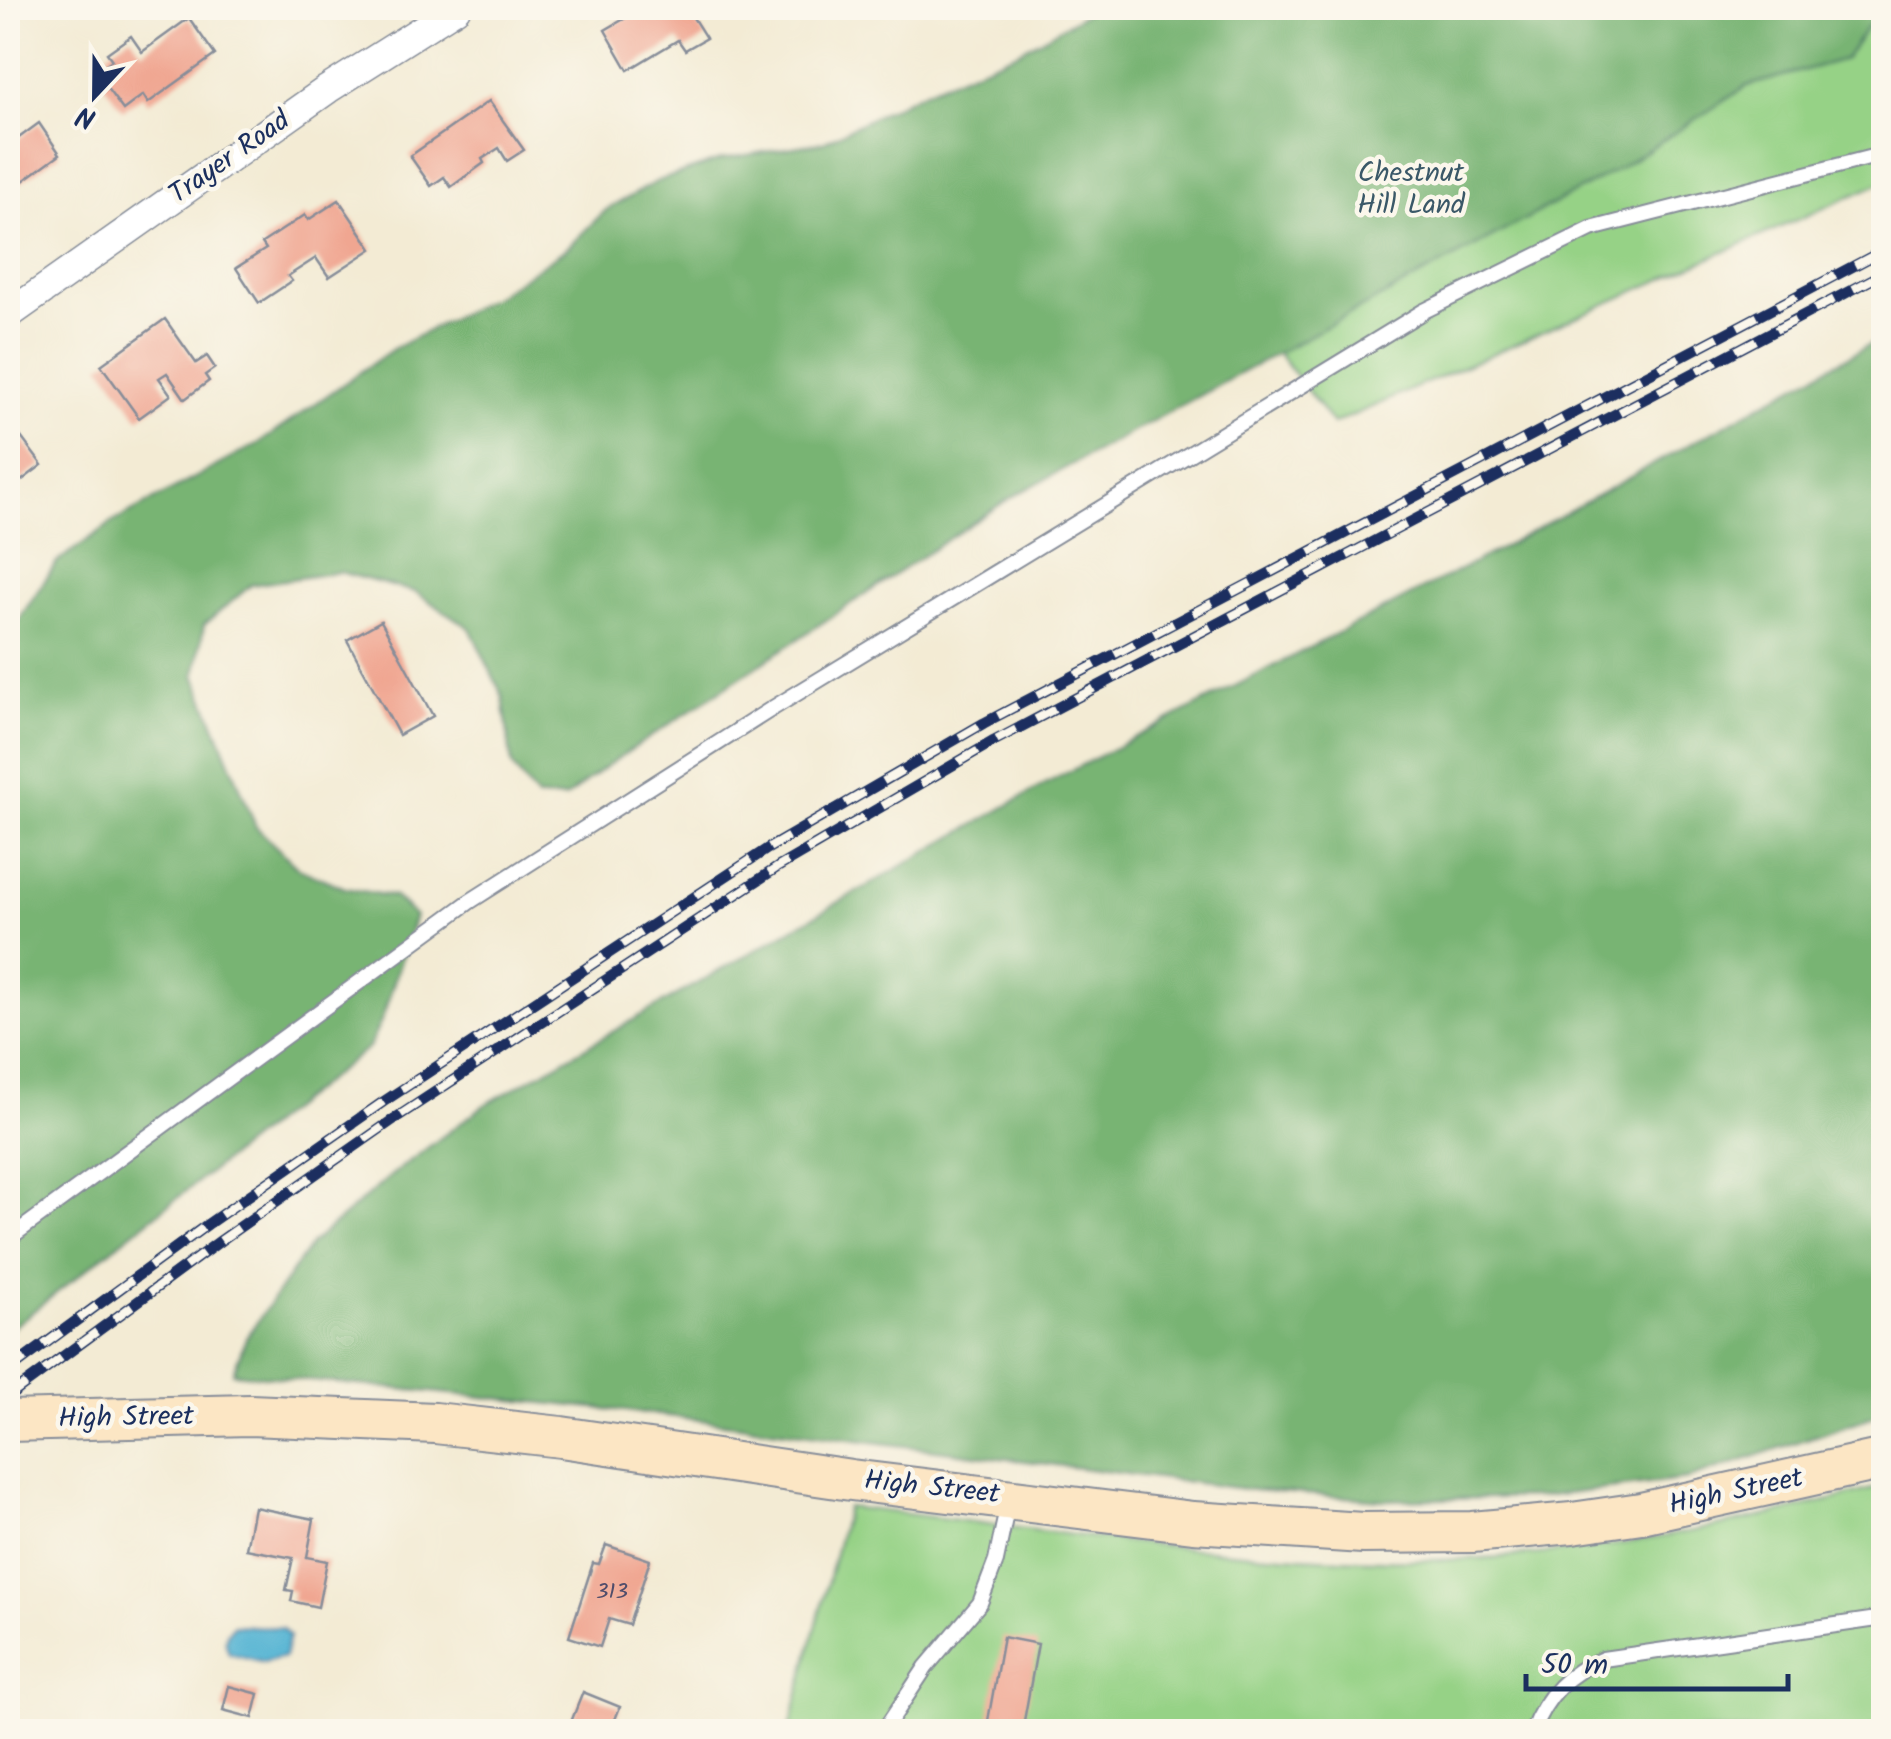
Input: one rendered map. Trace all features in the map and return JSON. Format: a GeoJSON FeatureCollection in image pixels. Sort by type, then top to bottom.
{"type":"FeatureCollection","features":[{"type":"Feature","properties":{"kind":"street","name":"Trayer Road"},"geometry":{"type":"LineString","coordinates":[[8,315],[328,90],[456,8]]}},
{"type":"Feature","properties":{"kind":"street","name":"High Street"},"geometry":{"type":"LineString","coordinates":[[8,1421],[147,1415],[306,1415],[435,1423],[1193,1522],[1363,1533],[1472,1532],[1640,1513],[1868,1463]]}},
{"type":"Feature","properties":{"kind":"lane"},"geometry":{"type":"LineString","coordinates":[[8,1240],[470,902],[773,708],[1424,310],[1591,229],[1884,154]]}},
{"type":"Feature","properties":{"kind":"lane"},"geometry":{"type":"LineString","coordinates":[[884,1732],[926,1667],[980,1603],[996,1561],[1010,1497]]}},
{"type":"Feature","properties":{"kind":"lane"},"geometry":{"type":"LineString","coordinates":[[1532,1732],[1556,1689],[1603,1658],[1884,1618]]}},
{"type":"Feature","properties":{"kind":"green space"},"geometry":{"type":"Polygon","coordinates":[[[1095,8],[1880,8],[1845,59],[1747,86],[1618,169],[1010,498],[605,767],[565,798],[537,798],[512,766],[503,697],[470,628],[415,592],[339,572],[251,585],[204,625],[195,675],[256,827],[299,869],[345,888],[395,897],[415,916],[382,1019],[369,1047],[8,1331],[8,636],[57,562],[113,522],[261,442],[393,349],[497,295],[566,249],[606,210],[658,181],[723,159],[823,142],[929,89],[1018,52],[1095,8]]]}},
{"type":"Feature","properties":{"kind":"green space","name":"Chestnut Hill Land"},"geometry":{"type":"Polygon","coordinates":[[[1320,8],[1883,8],[1883,182],[1333,424],[1245,310],[1320,8]]]}},
{"type":"Feature","properties":{"kind":"green space"},"geometry":{"type":"Polygon","coordinates":[[[1883,337],[1883,1413],[1688,1479],[1541,1497],[1384,1500],[1253,1490],[637,1412],[233,1373],[246,1338],[311,1244],[394,1173],[483,1106],[1047,783],[1493,553],[1883,337]]]}},
{"type":"Feature","properties":{"kind":"green space"},"geometry":{"type":"Polygon","coordinates":[[[1883,1486],[1883,1731],[789,1732],[847,1507],[1214,1551],[1436,1560],[1549,1553],[1662,1537],[1883,1486]]]}},
{"type":"Feature","properties":{"kind":"water"},"geometry":{"type":"Polygon","coordinates":[[[234,1625],[282,1628],[289,1636],[284,1657],[264,1662],[229,1653],[226,1638],[234,1625]]]}},
{"type":"Feature","properties":{"kind":"building"},"geometry":{"type":"Polygon","coordinates":[[[643,8],[687,8],[706,38],[685,50],[678,40],[628,70],[605,30],[643,8]]]}},
{"type":"Feature","properties":{"kind":"building"},"geometry":{"type":"Polygon","coordinates":[[[189,18],[215,55],[148,103],[143,95],[123,110],[95,72],[112,60],[107,53],[131,36],[142,52],[189,18]]]}},
{"type":"Feature","properties":{"kind":"building"},"geometry":{"type":"Polygon","coordinates":[[[489,101],[524,150],[507,161],[499,148],[451,187],[444,177],[431,186],[410,156],[489,101]]]}},
{"type":"Feature","properties":{"kind":"building"},"geometry":{"type":"Polygon","coordinates":[[[39,123],[60,154],[12,189],[17,196],[8,203],[8,146],[39,123]]]}},
{"type":"Feature","properties":{"kind":"building"},"geometry":{"type":"Polygon","coordinates":[[[339,200],[372,249],[329,277],[316,258],[288,276],[292,281],[259,303],[236,268],[266,249],[262,243],[305,215],[308,220],[339,200]]]}},
{"type":"Feature","properties":{"kind":"building"},"geometry":{"type":"Polygon","coordinates":[[[165,319],[196,363],[207,356],[215,368],[205,375],[209,381],[185,399],[167,373],[159,378],[171,395],[139,418],[101,365],[165,319]]]}},
{"type":"Feature","properties":{"kind":"building"},"geometry":{"type":"Polygon","coordinates":[[[18,433],[42,465],[8,491],[8,441],[18,433]]]}},
{"type":"Feature","properties":{"kind":"building"},"geometry":{"type":"Polygon","coordinates":[[[381,621],[433,716],[399,735],[347,640],[381,621]]]}},
{"type":"Feature","properties":{"kind":"building"},"geometry":{"type":"Polygon","coordinates":[[[254,1507],[314,1519],[307,1557],[327,1561],[318,1607],[291,1601],[293,1591],[286,1590],[293,1558],[246,1549],[254,1507]]]}},
{"type":"Feature","properties":{"kind":"building"},"geometry":{"type":"Polygon","coordinates":[[[606,1545],[650,1560],[629,1625],[609,1619],[600,1647],[569,1637],[593,1563],[599,1564],[606,1545]]]}},
{"type":"Feature","properties":{"kind":"building"},"geometry":{"type":"Polygon","coordinates":[[[1003,1637],[1038,1644],[1022,1732],[986,1732],[1003,1637]]]}},
{"type":"Feature","properties":{"kind":"building"},"geometry":{"type":"Polygon","coordinates":[[[229,1686],[259,1694],[253,1718],[223,1710],[229,1686]]]}},
{"type":"Feature","properties":{"kind":"building"},"geometry":{"type":"Polygon","coordinates":[[[583,1692],[620,1707],[610,1732],[567,1732],[583,1692]]]}},
{"type":"Feature","properties":{"kind":"railway"},"geometry":{"type":"LineString","coordinates":[[8,1371],[383,1102],[767,849],[984,723],[1884,250]]}},
{"type":"Feature","properties":{"kind":"railway"},"geometry":{"type":"LineString","coordinates":[[8,1397],[394,1119],[778,867],[994,741],[1884,273]]}}]}
